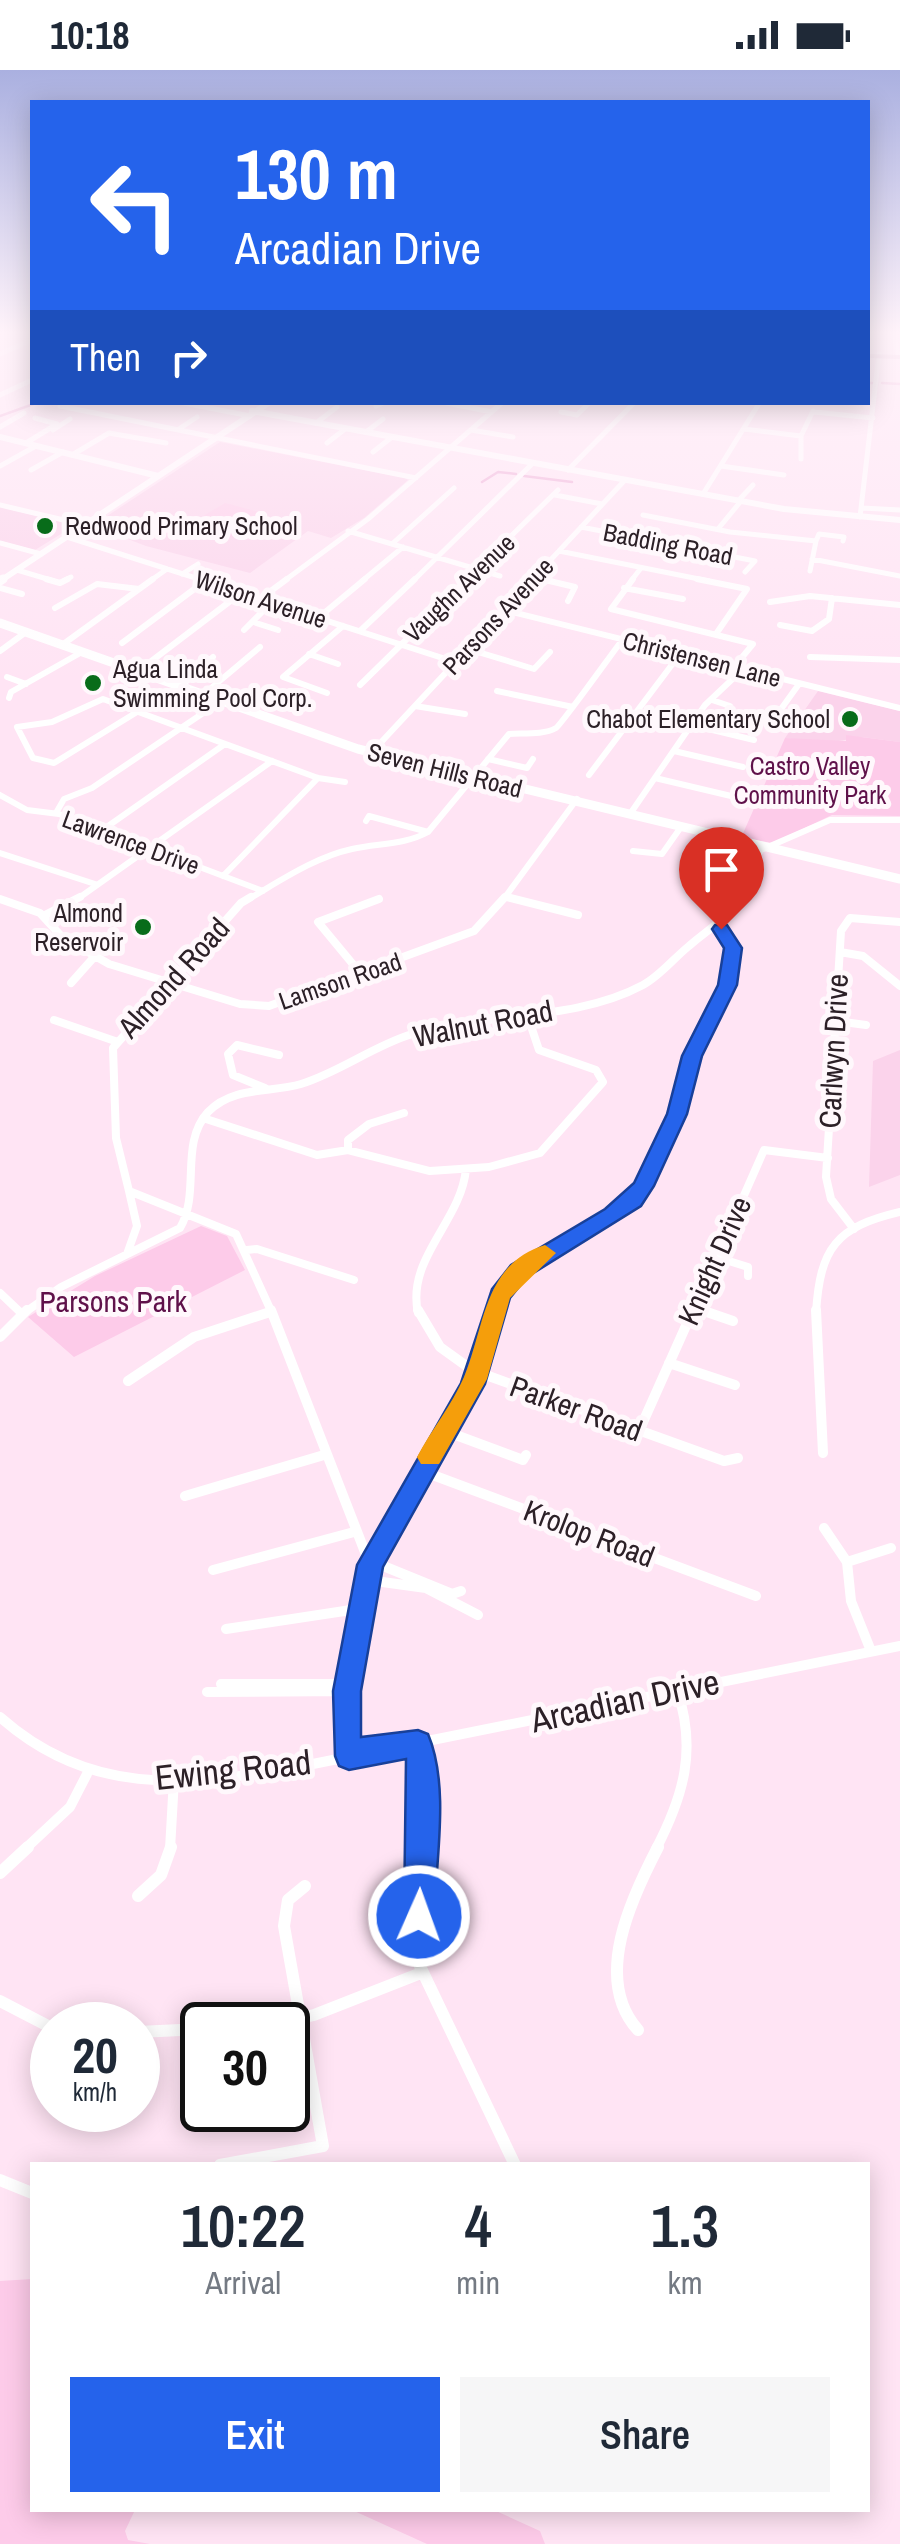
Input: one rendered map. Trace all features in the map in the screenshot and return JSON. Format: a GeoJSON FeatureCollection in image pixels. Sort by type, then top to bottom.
{"type":"FeatureCollection","features":[{"type":"Feature","properties":{"kind":"street"},"geometry":{"type":"LineString","coordinates":[[0,466],[23,450]]}},
{"type":"Feature","properties":{"kind":"street"},"geometry":{"type":"LineString","coordinates":[[53,450],[160,476]]}},
{"type":"Feature","properties":{"kind":"street"},"geometry":{"type":"LineString","coordinates":[[67,454],[73,450]]}},
{"type":"Feature","properties":{"kind":"street"},"geometry":{"type":"LineString","coordinates":[[36,467],[74,450]]}},
{"type":"Feature","properties":{"kind":"street"},"geometry":{"type":"LineString","coordinates":[[22,594],[1,581],[197,450]]}},
{"type":"Feature","properties":{"kind":"street"},"geometry":{"type":"LineString","coordinates":[[278,450],[416,478]]}},
{"type":"Feature","properties":{"kind":"street"},"geometry":{"type":"LineString","coordinates":[[260,599],[447,450]]}},
{"type":"Feature","properties":{"kind":"street"},"geometry":{"type":"LineString","coordinates":[[464,450],[739,501],[861,512],[900,520]]}},
{"type":"Feature","properties":{"kind":"street"},"geometry":{"type":"LineString","coordinates":[[568,470],[588,450]]}},
{"type":"Feature","properties":{"kind":"street"},"geometry":{"type":"LineString","coordinates":[[703,494],[730,450]]}},
{"type":"Feature","properties":{"kind":"street"},"geometry":{"type":"LineString","coordinates":[[802,450],[802,459]]}},
{"type":"Feature","properties":{"kind":"street"},"geometry":{"type":"LineString","coordinates":[[861,512],[868,450]]}},
{"type":"Feature","properties":{"kind":"street"},"geometry":{"type":"LineString","coordinates":[[360,631],[533,463]]}},
{"type":"Feature","properties":{"kind":"street"},"geometry":{"type":"LineString","coordinates":[[721,466],[784,475]]}},
{"type":"Feature","properties":{"kind":"street","name":"Parsons Avenue"},"geometry":{"type":"LineString","coordinates":[[372,752],[625,480]]}},
{"type":"Feature","properties":{"kind":"street"},"geometry":{"type":"LineString","coordinates":[[718,530],[754,484]]}},
{"type":"Feature","properties":{"kind":"street"},"geometry":{"type":"LineString","coordinates":[[392,544],[454,488]]}},
{"type":"Feature","properties":{"kind":"street","name":"Vaughn Avenue"},"geometry":{"type":"LineString","coordinates":[[360,686],[556,493],[602,504]]}},
{"type":"Feature","properties":{"kind":"street"},"geometry":{"type":"LineString","coordinates":[[0,504],[85,525]]}},
{"type":"Feature","properties":{"kind":"street"},"geometry":{"type":"LineString","coordinates":[[861,512],[900,510]]}},
{"type":"Feature","properties":{"kind":"street"},"geometry":{"type":"LineString","coordinates":[[643,515],[718,530],[816,541]]}},
{"type":"Feature","properties":{"kind":"street","name":"Badding Road"},"geometry":{"type":"LineString","coordinates":[[581,527],[754,561]]}},
{"type":"Feature","properties":{"kind":"street"},"geometry":{"type":"LineString","coordinates":[[348,531],[500,576]]}},
{"type":"Feature","properties":{"kind":"street"},"geometry":{"type":"LineString","coordinates":[[810,571],[818,534],[844,537],[844,541]]}},
{"type":"Feature","properties":{"kind":"street","name":"Wilson Avenue"},"geometry":{"type":"LineString","coordinates":[[67,536],[455,662]]}},
{"type":"Feature","properties":{"kind":"street"},"geometry":{"type":"LineString","coordinates":[[0,543],[41,554]]}},
{"type":"Feature","properties":{"kind":"street"},"geometry":{"type":"LineString","coordinates":[[318,618],[403,547]]}},
{"type":"Feature","properties":{"kind":"street"},"geometry":{"type":"LineString","coordinates":[[559,551],[747,589],[716,634]]}},
{"type":"Feature","properties":{"kind":"street"},"geometry":{"type":"LineString","coordinates":[[812,560],[900,576]]}},
{"type":"Feature","properties":{"kind":"street"},"geometry":{"type":"LineString","coordinates":[[745,572],[754,561]]}},
{"type":"Feature","properties":{"kind":"street"},"geometry":{"type":"LineString","coordinates":[[182,574],[198,564]]}},
{"type":"Feature","properties":{"kind":"street"},"geometry":{"type":"LineString","coordinates":[[630,814],[753,644],[612,609],[641,568]]}},
{"type":"Feature","properties":{"kind":"street"},"geometry":{"type":"LineString","coordinates":[[861,578],[870,568]]}},
{"type":"Feature","properties":{"kind":"street"},"geometry":{"type":"LineString","coordinates":[[62,645],[167,569]]}},
{"type":"Feature","properties":{"kind":"street"},"geometry":{"type":"LineString","coordinates":[[17,570],[60,583]]}},
{"type":"Feature","properties":{"kind":"street"},"geometry":{"type":"LineString","coordinates":[[48,590],[71,577]]}},
{"type":"Feature","properties":{"kind":"street"},"geometry":{"type":"LineString","coordinates":[[534,577],[575,586],[568,602]]}},
{"type":"Feature","properties":{"kind":"street"},"geometry":{"type":"LineString","coordinates":[[122,643],[205,581]]}},
{"type":"Feature","properties":{"kind":"street"},"geometry":{"type":"LineString","coordinates":[[54,608],[98,584],[139,589]]}},
{"type":"Feature","properties":{"kind":"street"},"geometry":{"type":"LineString","coordinates":[[624,588],[683,600]]}},
{"type":"Feature","properties":{"kind":"street"},"geometry":{"type":"LineString","coordinates":[[137,672],[240,593]]}},
{"type":"Feature","properties":{"kind":"street"},"geometry":{"type":"LineString","coordinates":[[770,602],[801,596],[900,604]]}},
{"type":"Feature","properties":{"kind":"street"},"geometry":{"type":"LineString","coordinates":[[780,624],[812,631],[830,619],[832,598]]}},
{"type":"Feature","properties":{"kind":"street"},"geometry":{"type":"LineString","coordinates":[[256,623],[258,612],[272,603]]}},
{"type":"Feature","properties":{"kind":"street","name":"Christensen Lane"},"geometry":{"type":"LineString","coordinates":[[504,610],[900,708]]}},
{"type":"Feature","properties":{"kind":"street","name":"Seven Hills Road"},"geometry":{"type":"LineString","coordinates":[[0,623],[372,752],[900,880]]}},
{"type":"Feature","properties":{"kind":"street"},"geometry":{"type":"LineString","coordinates":[[244,630],[256,623],[278,630]]}},
{"type":"Feature","properties":{"kind":"street"},"geometry":{"type":"LineString","coordinates":[[327,693],[283,677],[343,626]]}},
{"type":"Feature","properties":{"kind":"street"},"geometry":{"type":"LineString","coordinates":[[0,650],[26,632]]}},
{"type":"Feature","properties":{"kind":"street"},"geometry":{"type":"LineString","coordinates":[[366,821],[369,816],[428,832],[509,734],[555,729],[622,639]]}},
{"type":"Feature","properties":{"kind":"street"},"geometry":{"type":"LineString","coordinates":[[204,695],[260,648]]}},
{"type":"Feature","properties":{"kind":"street"},"geometry":{"type":"LineString","coordinates":[[468,649],[534,669],[550,652]]}},
{"type":"Feature","properties":{"kind":"street"},"geometry":{"type":"LineString","coordinates":[[9,698],[82,652]]}},
{"type":"Feature","properties":{"kind":"street"},"geometry":{"type":"LineString","coordinates":[[309,654],[338,664]]}},
{"type":"Feature","properties":{"kind":"street"},"geometry":{"type":"LineString","coordinates":[[589,775],[680,654]]}},
{"type":"Feature","properties":{"kind":"street"},"geometry":{"type":"LineString","coordinates":[[180,686],[213,657]]}},
{"type":"Feature","properties":{"kind":"street"},"geometry":{"type":"LineString","coordinates":[[810,657],[900,660]]}},
{"type":"Feature","properties":{"kind":"street"},"geometry":{"type":"LineString","coordinates":[[866,657],[868,666]]}},
{"type":"Feature","properties":{"kind":"street"},"geometry":{"type":"LineString","coordinates":[[7,677],[26,684]]}},
{"type":"Feature","properties":{"kind":"street"},"geometry":{"type":"LineString","coordinates":[[776,716],[800,684]]}},
{"type":"Feature","properties":{"kind":"street"},"geometry":{"type":"LineString","coordinates":[[498,691],[574,707]]}},
{"type":"Feature","properties":{"kind":"street"},"geometry":{"type":"LineString","coordinates":[[137,712],[66,758],[50,763],[36,761],[17,727],[52,722],[92,700],[137,712],[318,778],[346,782]]}},
{"type":"Feature","properties":{"kind":"street"},"geometry":{"type":"LineString","coordinates":[[712,700],[730,706]]}},
{"type":"Feature","properties":{"kind":"street"},"geometry":{"type":"LineString","coordinates":[[56,813],[64,798],[94,788],[221,701]]}},
{"type":"Feature","properties":{"kind":"street"},"geometry":{"type":"LineString","coordinates":[[415,706],[465,714]]}},
{"type":"Feature","properties":{"kind":"street"},"geometry":{"type":"LineString","coordinates":[[692,725],[754,740]]}},
{"type":"Feature","properties":{"kind":"street"},"geometry":{"type":"LineString","coordinates":[[101,832],[226,744]]}},
{"type":"Feature","properties":{"kind":"street"},"geometry":{"type":"LineString","coordinates":[[674,751],[743,767]]}},
{"type":"Feature","properties":{"kind":"street"},"geometry":{"type":"LineString","coordinates":[[488,759],[527,768],[534,760]]}},
{"type":"Feature","properties":{"kind":"street"},"geometry":{"type":"LineString","coordinates":[[43,916],[66,907],[272,761]]}},
{"type":"Feature","properties":{"kind":"street"},"geometry":{"type":"LineString","coordinates":[[224,876],[318,778]]}},
{"type":"Feature","properties":{"kind":"street"},"geometry":{"type":"LineString","coordinates":[[655,778],[731,796]]}},
{"type":"Feature","properties":{"kind":"street","name":"Lawrence Drive"},"geometry":{"type":"LineString","coordinates":[[0,795],[27,810],[56,813],[263,891]]}},
{"type":"Feature","properties":{"kind":"street","name":"Lamson Road"},"geometry":{"type":"LineString","coordinates":[[0,899],[43,916],[57,934],[94,956],[240,1004],[269,1006],[474,931],[506,897],[576,800]]}},
{"type":"Feature","properties":{"kind":"street"},"geometry":{"type":"LineString","coordinates":[[768,848],[830,820],[900,820]]}},
{"type":"Feature","properties":{"kind":"street"},"geometry":{"type":"LineString","coordinates":[[633,851],[662,854],[681,826]]}},
{"type":"Feature","properties":{"kind":"street","name":"Almond Road"},"geometry":{"type":"LineString","coordinates":[[126,1254],[138,1226],[116,1138],[115,1041],[241,903],[350,849],[414,840],[428,832]]}},
{"type":"Feature","properties":{"kind":"street","name":"Walnut Road"},"geometry":{"type":"LineString","coordinates":[[203,1118],[231,1094],[334,1074],[412,1034],[592,1003],[647,984],[694,941],[718,927],[758,855],[768,848]]}},
{"type":"Feature","properties":{"kind":"street"},"geometry":{"type":"LineString","coordinates":[[0,853],[95,884]]}},
{"type":"Feature","properties":{"kind":"street"},"geometry":{"type":"LineString","coordinates":[[506,897],[578,916]]}},
{"type":"Feature","properties":{"kind":"street"},"geometry":{"type":"LineString","coordinates":[[361,974],[318,922],[379,899]]}},
{"type":"Feature","properties":{"kind":"street","name":"Carlwyn Drive"},"geometry":{"type":"LineString","coordinates":[[854,1229],[828,1192],[842,931],[850,918],[900,922]]}},
{"type":"Feature","properties":{"kind":"street"},"geometry":{"type":"LineString","coordinates":[[371,1563],[477,1373],[500,1295],[519,1271],[634,1200],[643,1186],[677,1114],[692,1056],[728,985],[733,948],[718,927]]}},
{"type":"Feature","properties":{"kind":"street"},"geometry":{"type":"LineString","coordinates":[[840,952],[867,958],[900,986]]}},
{"type":"Feature","properties":{"kind":"street"},"geometry":{"type":"LineString","coordinates":[[71,982],[94,956]]}},
{"type":"Feature","properties":{"kind":"street"},"geometry":{"type":"LineString","coordinates":[[0,1337],[20,1312],[180,1228],[187,1214],[192,1139],[203,1118],[316,1156],[348,1150],[430,1171],[511,1164],[540,1153],[602,1082],[596,1070],[539,1050],[527,1014]]}},
{"type":"Feature","properties":{"kind":"street"},"geometry":{"type":"LineString","coordinates":[[54,1020],[115,1041]]}},
{"type":"Feature","properties":{"kind":"street"},"geometry":{"type":"LineString","coordinates":[[836,1021],[866,1025]]}},
{"type":"Feature","properties":{"kind":"street"},"geometry":{"type":"LineString","coordinates":[[268,1089],[233,1075],[228,1054],[237,1045],[279,1055]]}},
{"type":"Feature","properties":{"kind":"street"},"geometry":{"type":"LineString","coordinates":[[348,1150],[348,1140],[369,1124],[404,1112]]}},
{"type":"Feature","properties":{"kind":"street","name":"Knight Drive"},"geometry":{"type":"LineString","coordinates":[[639,1431],[764,1150],[828,1158]]}},
{"type":"Feature","properties":{"kind":"street","name":"Parker Road"},"geometry":{"type":"LineString","coordinates":[[466,1169],[461,1204],[423,1262],[415,1298],[419,1319],[435,1345],[477,1373],[724,1461],[738,1458]]}},
{"type":"Feature","properties":{"kind":"street"},"geometry":{"type":"LineString","coordinates":[[129,1191],[236,1234],[247,1250],[354,1532],[371,1563],[452,1594],[461,1592]]}},
{"type":"Feature","properties":{"kind":"street"},"geometry":{"type":"LineString","coordinates":[[823,1453],[818,1423],[821,1269],[833,1244],[854,1229],[900,1212]]}},
{"type":"Feature","properties":{"kind":"street"},"geometry":{"type":"LineString","coordinates":[[247,1250],[257,1248],[354,1280]]}},
{"type":"Feature","properties":{"kind":"street"},"geometry":{"type":"LineString","coordinates":[[716,1257],[748,1267],[748,1276]]}},
{"type":"Feature","properties":{"kind":"street"},"geometry":{"type":"LineString","coordinates":[[0,1293],[20,1312]]}},
{"type":"Feature","properties":{"kind":"street"},"geometry":{"type":"LineString","coordinates":[[694,1308],[733,1321]]}},
{"type":"Feature","properties":{"kind":"street"},"geometry":{"type":"LineString","coordinates":[[128,1381],[194,1338],[270,1312]]}},
{"type":"Feature","properties":{"kind":"street"},"geometry":{"type":"LineString","coordinates":[[669,1363],[734,1385]]}},
{"type":"Feature","properties":{"kind":"street"},"geometry":{"type":"LineString","coordinates":[[445,1431],[523,1460],[526,1455]]}},
{"type":"Feature","properties":{"kind":"street"},"geometry":{"type":"LineString","coordinates":[[185,1496],[324,1455]]}},
{"type":"Feature","properties":{"kind":"street","name":"Krolop Road"},"geometry":{"type":"LineString","coordinates":[[422,1471],[756,1596]]}},
{"type":"Feature","properties":{"kind":"street"},"geometry":{"type":"LineString","coordinates":[[824,1528],[847,1562],[848,1592],[871,1651]]}},
{"type":"Feature","properties":{"kind":"street"},"geometry":{"type":"LineString","coordinates":[[213,1570],[354,1532]]}},
{"type":"Feature","properties":{"kind":"street"},"geometry":{"type":"LineString","coordinates":[[847,1562],[891,1548]]}},
{"type":"Feature","properties":{"kind":"street","name":"Ewing Road"},"geometry":{"type":"LineString","coordinates":[[0,1718],[36,1751],[87,1774],[174,1779],[282,1770],[349,1756],[348,1687],[371,1563]]}},
{"type":"Feature","properties":{"kind":"street"},"geometry":{"type":"LineString","coordinates":[[368,1580],[419,1588],[478,1615]]}},
{"type":"Feature","properties":{"kind":"street"},"geometry":{"type":"LineString","coordinates":[[226,1629],[364,1608]]}},
{"type":"Feature","properties":{"kind":"street","name":"Arcadian Drive"},"geometry":{"type":"LineString","coordinates":[[349,1756],[900,1646]]}},
{"type":"Feature","properties":{"kind":"street"},"geometry":{"type":"LineString","coordinates":[[221,1684],[348,1687]]}},
{"type":"Feature","properties":{"kind":"street"},"geometry":{"type":"LineString","coordinates":[[207,1692],[348,1687]]}},
{"type":"Feature","properties":{"kind":"street"},"geometry":{"type":"LineString","coordinates":[[638,2030],[629,2021],[622,2000],[618,1941],[627,1903],[687,1774],[689,1730],[678,1690]]}},
{"type":"Feature","properties":{"kind":"street"},"geometry":{"type":"LineString","coordinates":[[418,1744],[424,1780],[421,1973],[514,2162]]}},
{"type":"Feature","properties":{"kind":"street"},"geometry":{"type":"LineString","coordinates":[[0,1873],[70,1806],[87,1774]]}},
{"type":"Feature","properties":{"kind":"street"},"geometry":{"type":"LineString","coordinates":[[138,1896],[155,1887],[166,1871],[174,1779]]}},
{"type":"Feature","properties":{"kind":"street"},"geometry":{"type":"LineString","coordinates":[[297,2002],[284,1917],[288,1900],[305,1886]]}},
{"type":"Feature","properties":{"kind":"street"},"geometry":{"type":"LineString","coordinates":[[310,2015],[421,1973]]}},
{"type":"Feature","properties":{"kind":"street"},"geometry":{"type":"LineString","coordinates":[[0,2001],[30,2017]]}},
{"type":"Feature","properties":{"kind":"street"},"geometry":{"type":"LineString","coordinates":[[236,2162],[323,2146],[310,2074]]}},
{"type":"Feature","properties":{"kind":"street"},"geometry":{"type":"LineString","coordinates":[[0,2180],[30,2192]]}},
{"type":"Feature","properties":{"kind":"shaded area"},"geometry":{"type":"Polygon","coordinates":[[[207,450],[263,450],[408,480],[364,518],[331,538],[308,531],[250,573],[146,546],[117,535],[123,530],[98,522],[207,450]]]}},
{"type":"Feature","properties":{"kind":"shaded area"},"geometry":{"type":"Polygon","coordinates":[[[0,507],[74,526],[35,550],[0,541],[0,507]]]}},
{"type":"Feature","properties":{"kind":"shaded area","name":"Chabot Elementary School"},"geometry":{"type":"Polygon","coordinates":[[[818,691],[900,711],[900,742],[862,737],[827,743],[785,738],[818,691]]]}},
{"type":"Feature","properties":{"kind":"shaded area"},"geometry":{"type":"Polygon","coordinates":[[[900,1050],[900,1175],[869,1187],[873,1061],[900,1050]]]}},
{"type":"Feature","properties":{"kind":"green space"},"geometry":{"type":"Polygon","coordinates":[[[225,503],[263,513],[267,521],[237,539],[188,525],[225,503]]]}},
{"type":"Feature","properties":{"kind":"green space","name":"Castro Valley Community Park"},"geometry":{"type":"Polygon","coordinates":[[[846,735],[900,742],[900,816],[832,815],[773,843],[741,838],[785,738],[846,741],[846,735]]]}},
{"type":"Feature","properties":{"kind":"green space","name":"Parsons Park"},"geometry":{"type":"Polygon","coordinates":[[[201,1226],[227,1236],[245,1270],[74,1357],[28,1317],[95,1276],[201,1226]]]}},
{"type":"Feature","properties":{"kind":"green space"},"geometry":{"type":"Polygon","coordinates":[[[30,2279],[30,2512],[134,2512],[125,2531],[128,2540],[150,2544],[0,2544],[0,2281],[30,2279]]]}},
{"type":"Feature","properties":{"kind":"green space"},"geometry":{"type":"Polygon","coordinates":[[[356,2512],[498,2512],[540,2531],[545,2544],[427,2544],[356,2512]]]}},
{"type":"Feature","properties":{"kind":"waterway"},"geometry":{"type":"LineString","coordinates":[[482,482],[498,472],[516,474]]}},
{"type":"Feature","properties":{"kind":"waterway"},"geometry":{"type":"LineString","coordinates":[[524,476],[572,482]]}},
{"type":"Feature","properties":{"kind":"slow traffic"},"geometry":{"type":"LineString","coordinates":[[430,1457],[475,1379],[500,1295],[519,1271],[545,1253]]}},
{"type":"Feature","properties":{"kind":"place","name":"Redwood Primary School"},"geometry":{"type":"Point","coordinates":[45,526]}},
{"type":"Feature","properties":{"kind":"place","name":"Agua Linda Swimming Pool Corp."},"geometry":{"type":"Point","coordinates":[93,683]}},
{"type":"Feature","properties":{"kind":"place","name":"Chabot Elementary School"},"geometry":{"type":"Point","coordinates":[850,719]}},
{"type":"Feature","properties":{"kind":"place","name":"Almond Reservoir"},"geometry":{"type":"Point","coordinates":[143,927]}},
{"type":"Feature","properties":{"kind":"route"},"geometry":{"type":"LineString","coordinates":[[419,1916],[424,1780],[418,1744],[349,1756],[346,1737],[347,1691],[370,1565],[473,1384],[500,1295],[519,1271],[634,1200],[643,1186],[677,1114],[692,1056],[728,985],[733,948],[721,929]]}}]}
